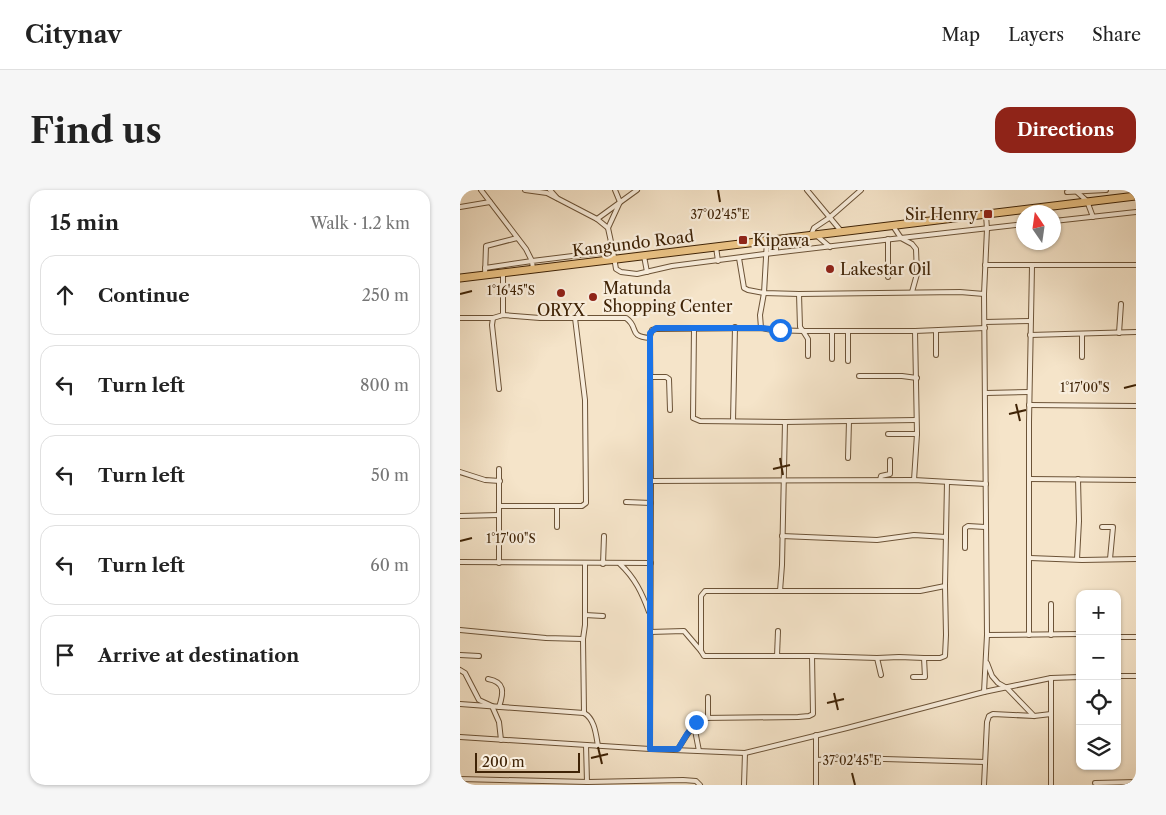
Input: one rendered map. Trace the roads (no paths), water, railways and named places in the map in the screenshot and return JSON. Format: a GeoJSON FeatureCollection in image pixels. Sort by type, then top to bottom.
{"type":"FeatureCollection","features":[{"type":"Feature","properties":{"kind":"highway","name":"Kangundo Road"},"geometry":{"type":"LineString","coordinates":[[460,278],[485,271],[503,273],[1136,196]]}},
{"type":"Feature","properties":{"kind":"street"},"geometry":{"type":"LineString","coordinates":[[481,190],[517,238],[532,261],[533,269]]}},
{"type":"Feature","properties":{"kind":"street"},"geometry":{"type":"LineString","coordinates":[[525,190],[547,193],[597,219],[608,228],[614,252],[615,266],[618,271],[633,274],[776,252],[830,247],[922,234],[987,230],[1016,225]]}},
{"type":"Feature","properties":{"kind":"street"},"geometry":{"type":"LineString","coordinates":[[550,190],[558,199]]}},
{"type":"Feature","properties":{"kind":"street"},"geometry":{"type":"LineString","coordinates":[[608,228],[620,202],[615,190]]}},
{"type":"Feature","properties":{"kind":"street"},"geometry":{"type":"LineString","coordinates":[[597,219],[637,190]]}},
{"type":"Feature","properties":{"kind":"street"},"geometry":{"type":"LineString","coordinates":[[807,190],[841,231]]}},
{"type":"Feature","properties":{"kind":"street"},"geometry":{"type":"LineString","coordinates":[[830,247],[814,235],[814,228],[829,218],[861,190]]}},
{"type":"Feature","properties":{"kind":"street"},"geometry":{"type":"LineString","coordinates":[[1068,203],[1067,191],[1106,190]]}},
{"type":"Feature","properties":{"kind":"street"},"geometry":{"type":"LineString","coordinates":[[1076,191],[1087,201],[1093,217]]}},
{"type":"Feature","properties":{"kind":"street"},"geometry":{"type":"LineString","coordinates":[[460,207],[490,202]]}},
{"type":"Feature","properties":{"kind":"street"},"geometry":{"type":"LineString","coordinates":[[1061,220],[1136,212]]}},
{"type":"Feature","properties":{"kind":"street"},"geometry":{"type":"LineString","coordinates":[[984,692],[987,635],[984,294],[986,214]]}},
{"type":"Feature","properties":{"kind":"street"},"geometry":{"type":"LineString","coordinates":[[893,225],[901,238],[912,244],[916,249],[916,274],[912,292]]}},
{"type":"Feature","properties":{"kind":"street"},"geometry":{"type":"LineString","coordinates":[[517,238],[486,246],[485,271],[532,261],[614,252]]}},
{"type":"Feature","properties":{"kind":"street"},"geometry":{"type":"LineString","coordinates":[[776,239],[776,252]]}},
{"type":"Feature","properties":{"kind":"street"},"geometry":{"type":"LineString","coordinates":[[888,239],[888,277]]}},
{"type":"Feature","properties":{"kind":"street"},"geometry":{"type":"LineString","coordinates":[[761,328],[760,315],[764,293],[766,240]]}},
{"type":"Feature","properties":{"kind":"street"},"geometry":{"type":"LineString","coordinates":[[750,242],[751,256]]}},
{"type":"Feature","properties":{"kind":"street"},"geometry":{"type":"LineString","coordinates":[[716,247],[718,261]]}},
{"type":"Feature","properties":{"kind":"street"},"geometry":{"type":"LineString","coordinates":[[644,256],[647,272]]}},
{"type":"Feature","properties":{"kind":"street"},"geometry":{"type":"LineString","coordinates":[[739,258],[744,288],[764,293],[960,292],[984,294]]}},
{"type":"Feature","properties":{"kind":"street"},"geometry":{"type":"LineString","coordinates":[[985,265],[1136,265]]}},
{"type":"Feature","properties":{"kind":"street"},"geometry":{"type":"LineString","coordinates":[[1029,635],[1029,392],[1032,266]]}},
{"type":"Feature","properties":{"kind":"street"},"geometry":{"type":"LineString","coordinates":[[503,273],[503,315]]}},
{"type":"Feature","properties":{"kind":"street"},"geometry":{"type":"LineString","coordinates":[[799,294],[799,323],[808,339],[808,356]]}},
{"type":"Feature","properties":{"kind":"street"},"geometry":{"type":"LineString","coordinates":[[1119,332],[1121,304]]}},
{"type":"Feature","properties":{"kind":"street"},"geometry":{"type":"LineString","coordinates":[[460,318],[493,318],[503,315],[540,318],[626,318],[630,321],[636,335],[650,338]]}},
{"type":"Feature","properties":{"kind":"street"},"geometry":{"type":"LineString","coordinates":[[493,318],[492,325],[499,389]]}},
{"type":"Feature","properties":{"kind":"street"},"geometry":{"type":"LineString","coordinates":[[499,506],[582,506],[586,503],[585,400],[575,318]]}},
{"type":"Feature","properties":{"kind":"street"},"geometry":{"type":"LineString","coordinates":[[985,322],[1030,321]]}},
{"type":"Feature","properties":{"kind":"street"},"geometry":{"type":"LineString","coordinates":[[733,421],[735,327]]}},
{"type":"Feature","properties":{"kind":"street"},"geometry":{"type":"LineString","coordinates":[[650,749],[650,338],[652,330],[656,328],[735,327],[803,331],[936,331],[985,328]]}},
{"type":"Feature","properties":{"kind":"street"},"geometry":{"type":"LineString","coordinates":[[694,328],[694,418],[700,421],[916,420]]}},
{"type":"Feature","properties":{"kind":"street"},"geometry":{"type":"LineString","coordinates":[[832,331],[832,359]]}},
{"type":"Feature","properties":{"kind":"street"},"geometry":{"type":"LineString","coordinates":[[848,331],[848,360]]}},
{"type":"Feature","properties":{"kind":"street"},"geometry":{"type":"LineString","coordinates":[[914,480],[917,434],[915,331]]}},
{"type":"Feature","properties":{"kind":"street"},"geometry":{"type":"LineString","coordinates":[[936,331],[936,355]]}},
{"type":"Feature","properties":{"kind":"street"},"geometry":{"type":"LineString","coordinates":[[1030,334],[1136,332]]}},
{"type":"Feature","properties":{"kind":"street"},"geometry":{"type":"LineString","coordinates":[[1082,334],[1082,356]]}},
{"type":"Feature","properties":{"kind":"street"},"geometry":{"type":"LineString","coordinates":[[859,376],[917,378]]}},
{"type":"Feature","properties":{"kind":"street"},"geometry":{"type":"LineString","coordinates":[[650,377],[666,377],[669,379],[670,410]]}},
{"type":"Feature","properties":{"kind":"street"},"geometry":{"type":"LineString","coordinates":[[986,392],[1029,392]]}},
{"type":"Feature","properties":{"kind":"street"},"geometry":{"type":"LineString","coordinates":[[1029,405],[1136,406]]}},
{"type":"Feature","properties":{"kind":"street"},"geometry":{"type":"LineString","coordinates":[[848,458],[849,421]]}},
{"type":"Feature","properties":{"kind":"street"},"geometry":{"type":"LineString","coordinates":[[780,591],[785,422]]}},
{"type":"Feature","properties":{"kind":"street"},"geometry":{"type":"LineString","coordinates":[[888,434],[917,434]]}},
{"type":"Feature","properties":{"kind":"street"},"geometry":{"type":"LineString","coordinates":[[880,480],[881,476],[890,474],[890,460]]}},
{"type":"Feature","properties":{"kind":"street"},"geometry":{"type":"LineString","coordinates":[[499,469],[499,563]]}},
{"type":"Feature","properties":{"kind":"street"},"geometry":{"type":"LineString","coordinates":[[460,472],[485,480],[500,481]]}},
{"type":"Feature","properties":{"kind":"street"},"geometry":{"type":"LineString","coordinates":[[1029,479],[1136,480]]}},
{"type":"Feature","properties":{"kind":"street"},"geometry":{"type":"LineString","coordinates":[[1077,559],[1078,479]]}},
{"type":"Feature","properties":{"kind":"street"},"geometry":{"type":"LineString","coordinates":[[651,481],[914,480],[986,484]]}},
{"type":"Feature","properties":{"kind":"street"},"geometry":{"type":"LineString","coordinates":[[650,632],[684,631],[702,651],[704,656],[711,657],[940,658],[944,656],[946,635],[947,482]]}},
{"type":"Feature","properties":{"kind":"street"},"geometry":{"type":"LineString","coordinates":[[626,502],[651,503]]}},
{"type":"Feature","properties":{"kind":"street"},"geometry":{"type":"LineString","coordinates":[[557,506],[557,527]]}},
{"type":"Feature","properties":{"kind":"street"},"geometry":{"type":"LineString","coordinates":[[460,516],[499,515]]}},
{"type":"Feature","properties":{"kind":"street"},"geometry":{"type":"LineString","coordinates":[[964,548],[965,528],[968,526],[985,527]]}},
{"type":"Feature","properties":{"kind":"street"},"geometry":{"type":"LineString","coordinates":[[1102,527],[1110,526],[1113,529],[1110,559]]}},
{"type":"Feature","properties":{"kind":"street"},"geometry":{"type":"LineString","coordinates":[[782,536],[886,540],[903,535],[946,537]]}},
{"type":"Feature","properties":{"kind":"street"},"geometry":{"type":"LineString","coordinates":[[603,564],[604,536]]}},
{"type":"Feature","properties":{"kind":"street"},"geometry":{"type":"LineString","coordinates":[[1030,558],[1136,559]]}},
{"type":"Feature","properties":{"kind":"street"},"geometry":{"type":"LineString","coordinates":[[460,562],[651,563]]}},
{"type":"Feature","properties":{"kind":"street"},"geometry":{"type":"LineString","coordinates":[[584,713],[585,563]]}},
{"type":"Feature","properties":{"kind":"street"},"geometry":{"type":"LineString","coordinates":[[620,564],[631,574],[639,586],[650,614]]}},
{"type":"Feature","properties":{"kind":"street"},"geometry":{"type":"LineString","coordinates":[[702,651],[701,596],[705,591],[920,591],[945,586]]}},
{"type":"Feature","properties":{"kind":"street"},"geometry":{"type":"LineString","coordinates":[[1051,604],[1051,634]]}},
{"type":"Feature","properties":{"kind":"street"},"geometry":{"type":"LineString","coordinates":[[585,615],[603,616]]}},
{"type":"Feature","properties":{"kind":"street"},"geometry":{"type":"LineString","coordinates":[[460,630],[546,638],[583,639]]}},
{"type":"Feature","properties":{"kind":"street"},"geometry":{"type":"LineString","coordinates":[[777,656],[778,631]]}},
{"type":"Feature","properties":{"kind":"street"},"geometry":{"type":"LineString","coordinates":[[987,635],[1076,634]]}},
{"type":"Feature","properties":{"kind":"street"},"geometry":{"type":"LineString","coordinates":[[1121,637],[1136,637]]}},
{"type":"Feature","properties":{"kind":"street"},"geometry":{"type":"LineString","coordinates":[[460,655],[479,656]]}},
{"type":"Feature","properties":{"kind":"street"},"geometry":{"type":"LineString","coordinates":[[678,749],[694,725],[702,718],[798,717],[813,714],[812,656]]}},
{"type":"Feature","properties":{"kind":"street"},"geometry":{"type":"LineString","coordinates":[[878,658],[881,674]]}},
{"type":"Feature","properties":{"kind":"street"},"geometry":{"type":"LineString","coordinates":[[913,677],[925,677],[924,658]]}},
{"type":"Feature","properties":{"kind":"street"},"geometry":{"type":"LineString","coordinates":[[986,661],[992,676],[998,683],[1007,688],[1034,716]]}},
{"type":"Feature","properties":{"kind":"street"},"geometry":{"type":"LineString","coordinates":[[460,670],[464,673],[479,700],[492,706],[499,722],[500,740]]}},
{"type":"Feature","properties":{"kind":"street"},"geometry":{"type":"LineString","coordinates":[[1121,676],[1136,676]]}},
{"type":"Feature","properties":{"kind":"street"},"geometry":{"type":"LineString","coordinates":[[460,737],[745,753],[984,692],[1051,678],[1076,677]]}},
{"type":"Feature","properties":{"kind":"street"},"geometry":{"type":"LineString","coordinates":[[488,678],[498,680],[500,683],[502,694],[499,707]]}},
{"type":"Feature","properties":{"kind":"street"},"geometry":{"type":"LineString","coordinates":[[1051,678],[1051,785]]}},
{"type":"Feature","properties":{"kind":"street"},"geometry":{"type":"LineString","coordinates":[[708,696],[708,718]]}},
{"type":"Feature","properties":{"kind":"street"},"geometry":{"type":"LineString","coordinates":[[460,704],[584,713],[589,715],[592,720],[598,746]]}},
{"type":"Feature","properties":{"kind":"street"},"geometry":{"type":"LineString","coordinates":[[984,785],[986,722],[988,716],[993,714],[1034,716],[1051,714]]}},
{"type":"Feature","properties":{"kind":"street"},"geometry":{"type":"LineString","coordinates":[[694,725],[698,751]]}},
{"type":"Feature","properties":{"kind":"street"},"geometry":{"type":"LineString","coordinates":[[816,736],[816,785]]}},
{"type":"Feature","properties":{"kind":"street"},"geometry":{"type":"LineString","coordinates":[[586,745],[588,783]]}},
{"type":"Feature","properties":{"kind":"street"},"geometry":{"type":"LineString","coordinates":[[744,785],[745,753]]}},
{"type":"Feature","properties":{"kind":"street"},"geometry":{"type":"LineString","coordinates":[[816,760],[851,758],[985,762]]}},
{"type":"Feature","properties":{"kind":"street"},"geometry":{"type":"LineString","coordinates":[[460,779],[588,783],[683,780],[696,781],[700,785]]}},
{"type":"Feature","properties":{"kind":"street"},"geometry":{"type":"LineString","coordinates":[[1095,783],[1136,782]]}},
{"type":"Feature","properties":{"kind":"place","name":"Sir Henry"},"geometry":{"type":"Point","coordinates":[988,214]}},
{"type":"Feature","properties":{"kind":"place","name":"Kipawa"},"geometry":{"type":"Point","coordinates":[743,240]}},
{"type":"Feature","properties":{"kind":"place","name":"Lakestar Oil"},"geometry":{"type":"Point","coordinates":[830,269]}},
{"type":"Feature","properties":{"kind":"place","name":"ORYX"},"geometry":{"type":"Point","coordinates":[561,293]}},
{"type":"Feature","properties":{"kind":"place","name":"Matunda Shopping Center"},"geometry":{"type":"Point","coordinates":[593,297]}}]}
